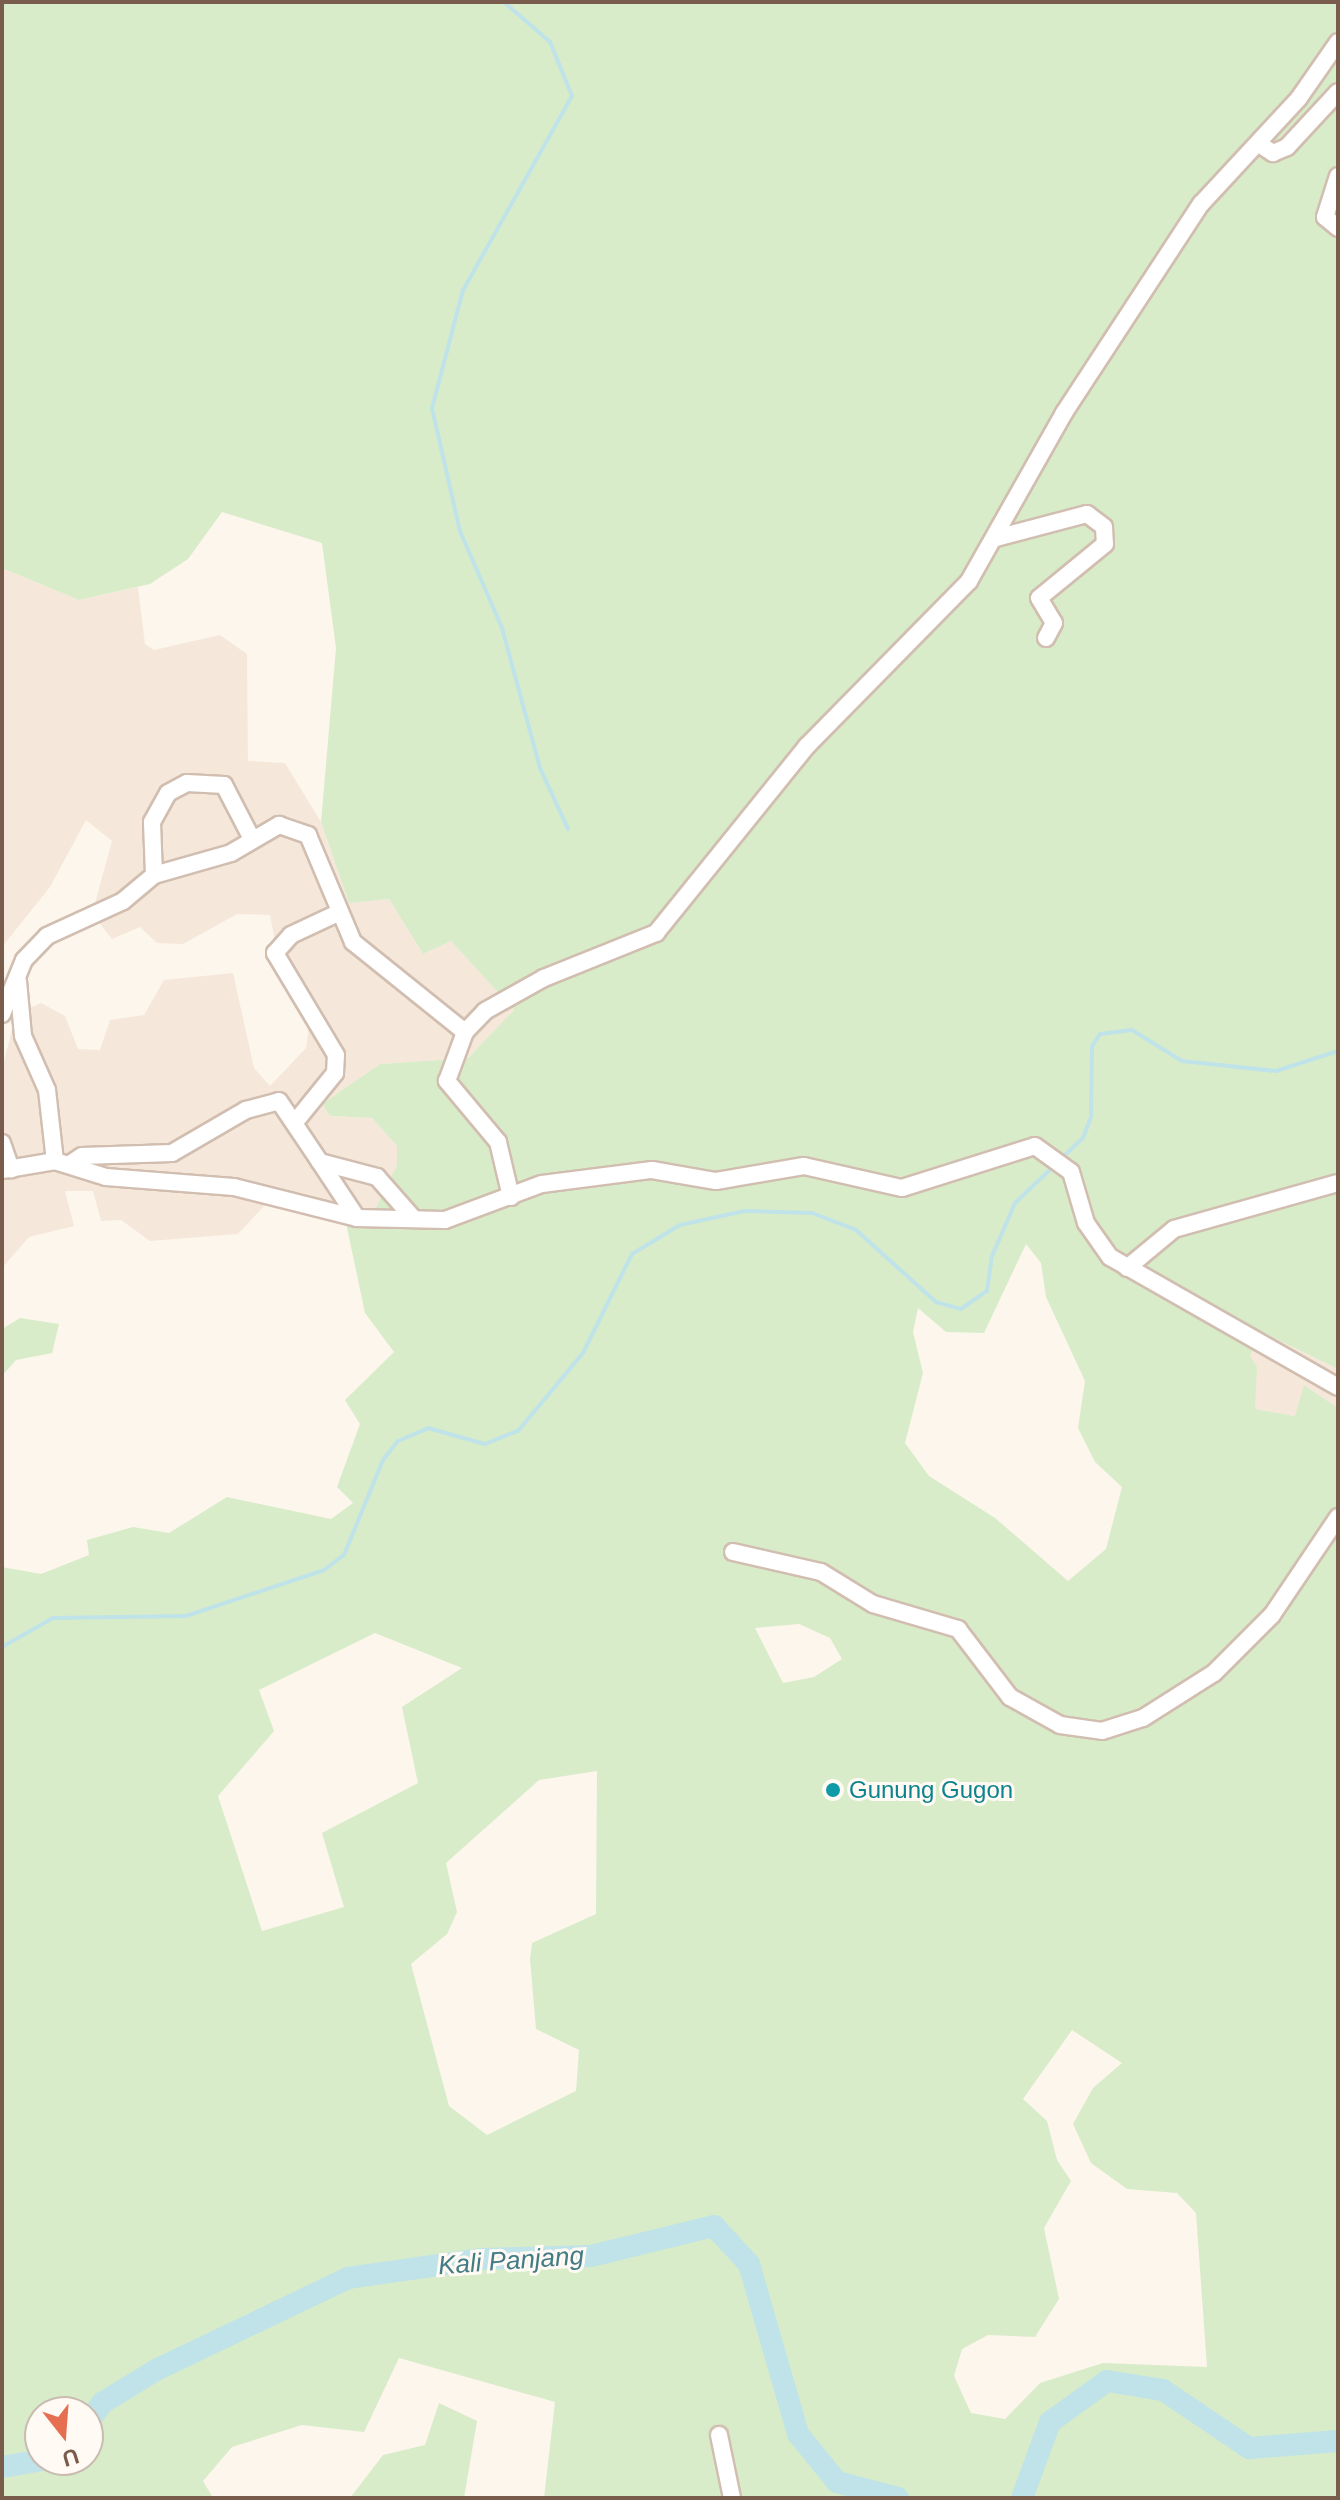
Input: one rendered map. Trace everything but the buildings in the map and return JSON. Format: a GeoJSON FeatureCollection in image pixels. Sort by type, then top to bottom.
{"type":"FeatureCollection","features":[{"type":"Feature","properties":{"kind":"street"},"geometry":{"type":"LineString","coordinates":[[511,1197],[498,1142],[447,1081],[465,1032],[485,1011],[544,978],[656,933],[826,725],[977,571],[1109,340],[1201,204],[1259,144],[1338,42]]}},
{"type":"Feature","properties":{"kind":"street"},"geometry":{"type":"LineString","coordinates":[[1259,144],[1273,153],[1287,147],[1338,92]]}},
{"type":"Feature","properties":{"kind":"street"},"geometry":{"type":"LineString","coordinates":[[1338,176],[1325,217],[1338,228]]}},
{"type":"Feature","properties":{"kind":"street"},"geometry":{"type":"LineString","coordinates":[[996,538],[1087,514],[1104,527],[1105,544],[1039,598],[1054,623],[1046,638]]}},
{"type":"Feature","properties":{"kind":"street"},"geometry":{"type":"LineString","coordinates":[[154,875],[152,822],[168,793],[187,783],[224,785],[251,837]]}},
{"type":"Feature","properties":{"kind":"street"},"geometry":{"type":"LineString","coordinates":[[2,1014],[18,975],[47,936],[123,901],[154,875],[231,853],[270,827],[301,829],[336,914],[359,949],[465,1032]]}},
{"type":"Feature","properties":{"kind":"street"},"geometry":{"type":"LineString","coordinates":[[296,1121],[335,1073],[336,1055],[275,953],[291,935],[336,914]]}},
{"type":"Feature","properties":{"kind":"street"},"geometry":{"type":"LineString","coordinates":[[18,975],[23,1036],[47,1090],[63,1162]]}},
{"type":"Feature","properties":{"kind":"street"},"geometry":{"type":"LineString","coordinates":[[2,1143],[6,1170],[63,1162],[82,1156],[172,1153],[270,1103],[282,1103],[357,1218]]}},
{"type":"Feature","properties":{"kind":"street"},"geometry":{"type":"LineString","coordinates":[[63,1162],[106,1177],[244,1189],[357,1218],[414,1219],[473,1214],[542,1184],[623,1172],[716,1181],[804,1166],[895,1189],[982,1168],[1017,1147],[1061,1159],[1094,1237],[1127,1268],[1338,1387]]}},
{"type":"Feature","properties":{"kind":"street"},"geometry":{"type":"LineString","coordinates":[[320,1162],[377,1177],[414,1219]]}},
{"type":"Feature","properties":{"kind":"street"},"geometry":{"type":"LineString","coordinates":[[1127,1268],[1174,1229],[1338,1183]]}},
{"type":"Feature","properties":{"kind":"street"},"geometry":{"type":"LineString","coordinates":[[733,1552],[821,1572],[873,1604],[958,1629],[1010,1697],[1060,1725],[1102,1731],[1143,1718],[1214,1673],[1272,1615],[1338,1517]]}},
{"type":"Feature","properties":{"kind":"street"},"geometry":{"type":"LineString","coordinates":[[719,2435],[732,2498]]}},
{"type":"Feature","properties":{"kind":"shaded area"},"geometry":{"type":"Polygon","coordinates":[[[2,568],[79,600],[138,587],[145,644],[154,650],[220,635],[247,654],[248,761],[285,763],[321,822],[349,903],[389,899],[423,954],[451,941],[514,1010],[468,1058],[380,1064],[322,1104],[330,1116],[372,1118],[397,1146],[397,1165],[376,1207],[346,1223],[265,1205],[238,1234],[150,1241],[121,1220],[101,1221],[93,1191],[65,1191],[74,1226],[29,1237],[2,1268],[2,1069],[16,1014],[41,1003],[65,1016],[78,1049],[100,1050],[110,1020],[144,1015],[164,980],[233,973],[254,1068],[270,1086],[306,1048],[310,1018],[277,952],[270,915],[237,914],[183,944],[157,943],[140,927],[112,939],[92,914],[112,841],[86,820],[50,887],[2,947],[2,568]]]}},
{"type":"Feature","properties":{"kind":"shaded area"},"geometry":{"type":"Polygon","coordinates":[[[1262,1332],[1338,1369],[1338,1408],[1305,1386],[1295,1416],[1255,1409],[1250,1356],[1262,1332]]]}},
{"type":"Feature","properties":{"kind":"green space"},"geometry":{"type":"Polygon","coordinates":[[[2,2],[1338,2],[1338,1369],[1262,1332],[1250,1356],[1257,1367],[1255,1409],[1295,1416],[1304,1385],[1338,1408],[1338,2498],[544,2498],[555,2402],[399,2358],[364,2432],[302,2425],[232,2447],[203,2481],[213,2498],[2,2498],[2,1567],[41,1574],[89,1555],[87,1540],[133,1527],[169,1533],[227,1497],[331,1519],[353,1503],[337,1487],[360,1424],[345,1400],[394,1352],[365,1313],[346,1223],[376,1207],[397,1165],[397,1146],[372,1118],[330,1116],[322,1104],[380,1064],[468,1058],[514,1010],[451,941],[423,954],[389,899],[349,903],[321,822],[336,648],[322,543],[222,512],[188,559],[150,584],[79,600],[2,568],[2,2]],[[1026,1244],[984,1333],[946,1332],[918,1308],[913,1332],[923,1373],[905,1443],[929,1476],[995,1518],[1068,1581],[1106,1549],[1122,1487],[1095,1462],[1078,1428],[1085,1381],[1046,1297],[1041,1263],[1026,1244]],[[799,1624],[755,1628],[783,1683],[814,1677],[842,1659],[830,1638],[799,1624]],[[375,1633],[259,1690],[274,1731],[218,1796],[262,1931],[344,1907],[322,1833],[418,1783],[402,1707],[462,1668],[375,1633]],[[597,1771],[539,1780],[446,1863],[457,1912],[447,1934],[411,1964],[449,2106],[487,2135],[576,2091],[579,2050],[536,2029],[530,1959],[532,1943],[596,1914],[597,1771]],[[1072,2030],[1023,2099],[1047,2121],[1057,2160],[1071,2181],[1044,2228],[1059,2299],[1035,2337],[988,2335],[962,2349],[954,2376],[971,2413],[1005,2419],[1040,2383],[1103,2363],[1207,2367],[1196,2213],[1177,2193],[1127,2189],[1091,2163],[1073,2124],[1093,2088],[1122,2063],[1072,2030]]]}},
{"type":"Feature","properties":{"kind":"green space"},"geometry":{"type":"Polygon","coordinates":[[[20,1318],[59,1324],[52,1353],[16,1360],[2,1376],[2,1329],[20,1318]]]}},
{"type":"Feature","properties":{"kind":"green space"},"geometry":{"type":"Polygon","coordinates":[[[439,2403],[477,2421],[464,2498],[350,2498],[383,2455],[425,2445],[439,2403]]]}},
{"type":"Feature","properties":{"kind":"waterway"},"geometry":{"type":"LineString","coordinates":[[504,2],[550,42],[572,96],[463,290],[432,408],[460,531],[502,628],[540,768],[568,829]]}},
{"type":"Feature","properties":{"kind":"waterway"},"geometry":{"type":"LineString","coordinates":[[1062,1158],[1083,1138],[1091,1117],[1092,1046],[1100,1034],[1132,1030],[1182,1061],[1276,1071],[1338,1051]]}},
{"type":"Feature","properties":{"kind":"waterway"},"geometry":{"type":"LineString","coordinates":[[2,1647],[53,1618],[186,1616],[324,1570],[344,1555],[383,1460],[398,1441],[428,1428],[485,1444],[518,1431],[583,1353],[632,1254],[680,1225],[745,1211],[812,1213],[856,1230],[936,1302],[961,1309],[987,1291],[992,1256],[1015,1203],[1056,1164]]}},
{"type":"Feature","properties":{"kind":"waterway","name":"Kali Panjang"},"geometry":{"type":"LineString","coordinates":[[104,2402],[156,2370],[348,2278],[482,2259],[591,2256],[714,2226],[749,2264],[798,2434],[837,2482],[898,2498]]}},
{"type":"Feature","properties":{"kind":"waterway","name":"Kali Panjang"},"geometry":{"type":"LineString","coordinates":[[1022,2498],[1050,2422],[1107,2381],[1163,2390],[1249,2448],[1338,2441]]}},
{"type":"Feature","properties":{"kind":"waterway","name":"Kali Panjang"},"geometry":{"type":"LineString","coordinates":[[2,2467],[24,2463]]}},
{"type":"Feature","properties":{"kind":"place","name":"Gunung Gugon"},"geometry":{"type":"Point","coordinates":[833,1790]}}]}
